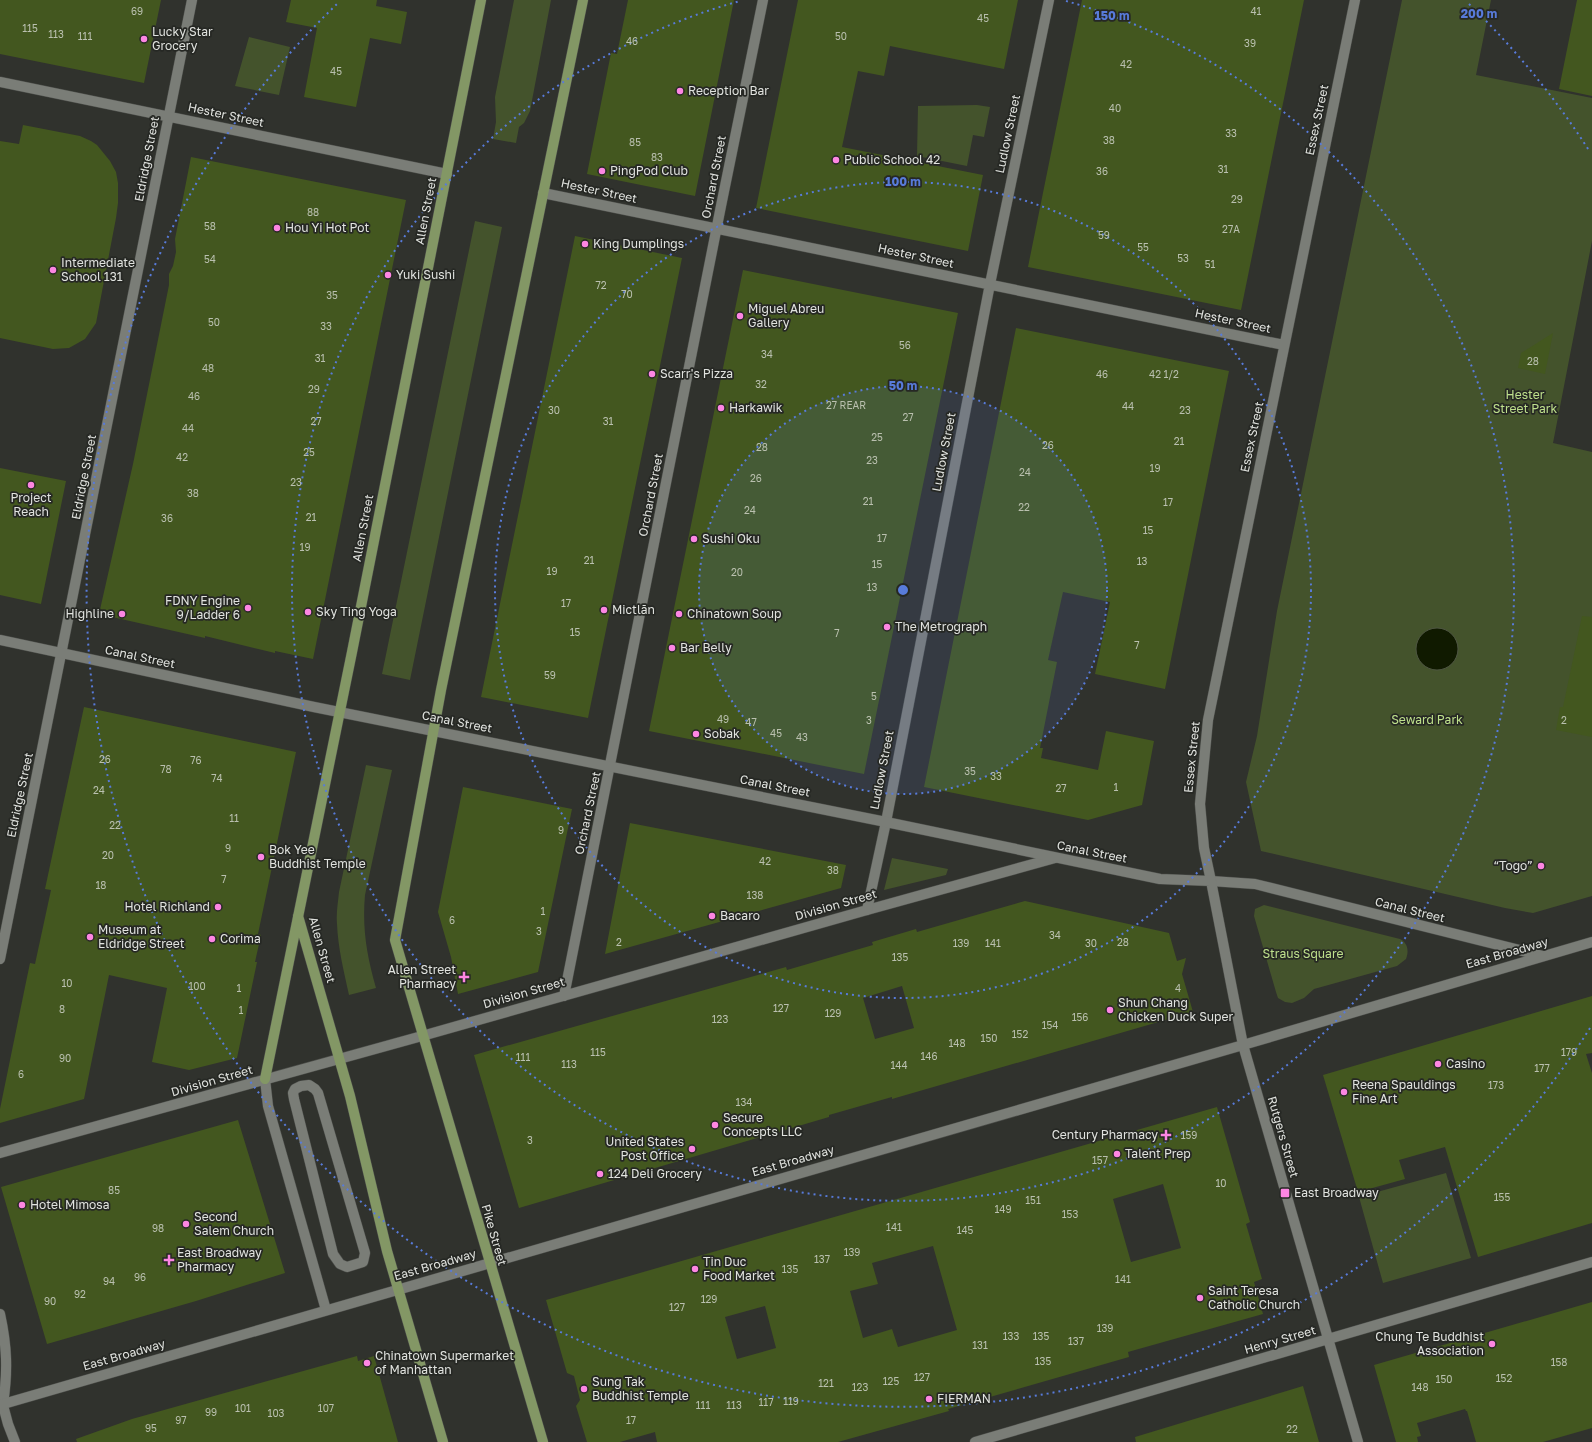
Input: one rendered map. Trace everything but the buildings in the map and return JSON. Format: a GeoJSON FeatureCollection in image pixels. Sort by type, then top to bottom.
{"type":"FeatureCollection","features":[{"type":"Feature","properties":{"kind":"main road","name":"Allen Street"},"geometry":{"type":"LineString","coordinates":[[339,1059],[298,914],[481,0]]}},
{"type":"Feature","properties":{"kind":"main road"},"geometry":{"type":"LineString","coordinates":[[422,1036],[395,940],[433,730],[583,0]]}},
{"type":"Feature","properties":{"kind":"main road"},"geometry":{"type":"LineString","coordinates":[[265,1079],[298,914]]}},
{"type":"Feature","properties":{"kind":"main road","name":"Pike Street"},"geometry":{"type":"LineString","coordinates":[[422,1036],[488,1262],[543,1442]]}},
{"type":"Feature","properties":{"kind":"main road"},"geometry":{"type":"LineString","coordinates":[[339,1059],[350,1096],[387,1251],[443,1442]]}},
{"type":"Feature","properties":{"kind":"street","name":"Eldridge Street"},"geometry":{"type":"LineString","coordinates":[[0,959],[192,0]]}},
{"type":"Feature","properties":{"kind":"street","name":"Orchard Street"},"geometry":{"type":"LineString","coordinates":[[564,996],[763,0]]}},
{"type":"Feature","properties":{"kind":"street","name":"Ludlow Street"},"geometry":{"type":"LineString","coordinates":[[867,910],[886,822],[990,284],[1049,0]]}},
{"type":"Feature","properties":{"kind":"street","name":"Essex Street"},"geometry":{"type":"LineString","coordinates":[[1211,882],[1204,848],[1200,804],[1208,720],[1355,0]]}},
{"type":"Feature","properties":{"kind":"street","name":"Hester Street"},"geometry":{"type":"LineString","coordinates":[[0,82],[447,174]]}},
{"type":"Feature","properties":{"kind":"street","name":"Hester Street"},"geometry":{"type":"LineString","coordinates":[[543,193],[1284,345]]}},
{"type":"Feature","properties":{"kind":"street","name":"Canal Street"},"geometry":{"type":"LineString","coordinates":[[0,640],[339,712],[886,822],[1160,879],[1255,884],[1543,956]]}},
{"type":"Feature","properties":{"kind":"street","name":"Division Street"},"geometry":{"type":"LineString","coordinates":[[0,1152],[422,1036],[1055,858]]}},
{"type":"Feature","properties":{"kind":"street","name":"Rutgers Street"},"geometry":{"type":"LineString","coordinates":[[1211,882],[1243,1045],[1358,1442]]}},
{"type":"Feature","properties":{"kind":"street","name":"East Broadway"},"geometry":{"type":"LineString","coordinates":[[1,1401],[326,1310],[1243,1045],[1592,942]]}},
{"type":"Feature","properties":{"kind":"street"},"geometry":{"type":"LineString","coordinates":[[265,1079],[268,1106],[326,1310]]}},
{"type":"Feature","properties":{"kind":"street"},"geometry":{"type":"LineString","coordinates":[[309,1085],[318,1093],[365,1254],[363,1262],[347,1267],[340,1264],[333,1254],[293,1093],[295,1088],[309,1085]]}},
{"type":"Feature","properties":{"kind":"street","name":"Henry Street"},"geometry":{"type":"LineString","coordinates":[[974,1442],[1592,1262]]}},
{"type":"Feature","properties":{"kind":"street"},"geometry":{"type":"LineString","coordinates":[[0,1314],[5,1335],[7,1362],[1,1401],[15,1442]]}},
{"type":"Feature","properties":{"kind":"green space"},"geometry":{"type":"Polygon","coordinates":[[[514,0],[551,0],[530,111],[524,123],[519,127],[516,143],[493,139],[496,122],[495,97],[514,0]]]}},
{"type":"Feature","properties":{"kind":"green space","name":"Seward Park"},"geometry":{"type":"Polygon","coordinates":[[[1402,0],[1491,0],[1476,75],[1592,98],[1592,241],[1553,443],[1592,452],[1592,896],[1533,913],[1505,908],[1261,851],[1246,782],[1257,736],[1277,611],[1402,0]]]}},
{"type":"Feature","properties":{"kind":"green space"},"geometry":{"type":"Polygon","coordinates":[[[249,37],[290,47],[279,95],[235,86],[249,37]]]}},
{"type":"Feature","properties":{"kind":"green space"},"geometry":{"type":"Polygon","coordinates":[[[977,105],[990,107],[984,137],[973,135],[967,166],[917,156],[918,106],[977,105]]]}},
{"type":"Feature","properties":{"kind":"green space"},"geometry":{"type":"Polygon","coordinates":[[[475,221],[502,227],[410,680],[382,674],[475,221]]]}},
{"type":"Feature","properties":{"kind":"green space"},"geometry":{"type":"Polygon","coordinates":[[[366,765],[392,770],[365,895],[364,907],[366,942],[376,988],[349,995],[339,942],[337,912],[339,892],[366,765]]]}},
{"type":"Feature","properties":{"kind":"green space"},"geometry":{"type":"Polygon","coordinates":[[[892,858],[948,869],[946,875],[884,890],[892,858]]]}},
{"type":"Feature","properties":{"kind":"green space","name":"Straus Square"},"geometry":{"type":"Polygon","coordinates":[[[1264,905],[1400,939],[1405,943],[1407,948],[1406,959],[1397,966],[1314,989],[1304,998],[1292,1003],[1285,1002],[1278,998],[1254,916],[1255,909],[1264,905]]]}},
{"type":"Feature","properties":{"kind":"green space"},"geometry":{"type":"Polygon","coordinates":[[[1446,1173],[1471,1258],[1383,1283],[1359,1197],[1446,1173]]]}},
{"type":"Feature","properties":{"kind":"shaded area"},"geometry":{"type":"Polygon","coordinates":[[[1437,628],[1452,634],[1458,649],[1452,664],[1437,670],[1422,664],[1416,649],[1422,634],[1437,628]]]}},
{"type":"Feature","properties":{"kind":"place","name":"Lucky Star Grocery"},"geometry":{"type":"Point","coordinates":[144,39]}},
{"type":"Feature","properties":{"kind":"place","name":"Reception Bar"},"geometry":{"type":"Point","coordinates":[680,91]}},
{"type":"Feature","properties":{"kind":"place","name":"Public School 42"},"geometry":{"type":"Point","coordinates":[836,160]}},
{"type":"Feature","properties":{"kind":"place","name":"PingPod Club"},"geometry":{"type":"Point","coordinates":[602,171]}},
{"type":"Feature","properties":{"kind":"place","name":"Hou Yi Hot Pot"},"geometry":{"type":"Point","coordinates":[277,228]}},
{"type":"Feature","properties":{"kind":"place","name":"King Dumplings"},"geometry":{"type":"Point","coordinates":[585,244]}},
{"type":"Feature","properties":{"kind":"place","name":"Intermediate School 131"},"geometry":{"type":"Point","coordinates":[53,270]}},
{"type":"Feature","properties":{"kind":"place","name":"Yuki Sushi"},"geometry":{"type":"Point","coordinates":[388,275]}},
{"type":"Feature","properties":{"kind":"place","name":"Miguel Abreu Gallery"},"geometry":{"type":"Point","coordinates":[740,316]}},
{"type":"Feature","properties":{"kind":"place","name":"Scarr's Pizza"},"geometry":{"type":"Point","coordinates":[652,374]}},
{"type":"Feature","properties":{"kind":"place","name":"Harkawik"},"geometry":{"type":"Point","coordinates":[721,408]}},
{"type":"Feature","properties":{"kind":"place","name":"Project Reach"},"geometry":{"type":"Point","coordinates":[31,485]}},
{"type":"Feature","properties":{"kind":"place","name":"Sushi Oku"},"geometry":{"type":"Point","coordinates":[694,539]}},
{"type":"Feature","properties":{"kind":"place","name":"FDNY Engine 9/Ladder 6"},"geometry":{"type":"Point","coordinates":[248,608]}},
{"type":"Feature","properties":{"kind":"place","name":"Mictlān"},"geometry":{"type":"Point","coordinates":[604,610]}},
{"type":"Feature","properties":{"kind":"place","name":"Sky Ting Yoga"},"geometry":{"type":"Point","coordinates":[308,612]}},
{"type":"Feature","properties":{"kind":"place","name":"Highline"},"geometry":{"type":"Point","coordinates":[122,614]}},
{"type":"Feature","properties":{"kind":"place","name":"Chinatown Soup"},"geometry":{"type":"Point","coordinates":[679,614]}},
{"type":"Feature","properties":{"kind":"place","name":"The Metrograph"},"geometry":{"type":"Point","coordinates":[887,627]}},
{"type":"Feature","properties":{"kind":"place","name":"Bar Belly"},"geometry":{"type":"Point","coordinates":[672,648]}},
{"type":"Feature","properties":{"kind":"place","name":"Sobak"},"geometry":{"type":"Point","coordinates":[696,734]}},
{"type":"Feature","properties":{"kind":"place","name":"Bok Yee Buddhist Temple"},"geometry":{"type":"Point","coordinates":[261,857]}},
{"type":"Feature","properties":{"kind":"place","name":"“Togo”"},"geometry":{"type":"Point","coordinates":[1541,866]}},
{"type":"Feature","properties":{"kind":"place","name":"Hotel Richland"},"geometry":{"type":"Point","coordinates":[218,907]}},
{"type":"Feature","properties":{"kind":"place","name":"Bacaro"},"geometry":{"type":"Point","coordinates":[712,916]}},
{"type":"Feature","properties":{"kind":"place","name":"Museum at Eldridge Street"},"geometry":{"type":"Point","coordinates":[90,937]}},
{"type":"Feature","properties":{"kind":"place","name":"Corima"},"geometry":{"type":"Point","coordinates":[212,939]}},
{"type":"Feature","properties":{"kind":"place","name":"Allen Street Pharmacy"},"geometry":{"type":"Point","coordinates":[464,977]}},
{"type":"Feature","properties":{"kind":"place","name":"Shun Chang Chicken Duck Super"},"geometry":{"type":"Point","coordinates":[1110,1010]}},
{"type":"Feature","properties":{"kind":"place","name":"Casino"},"geometry":{"type":"Point","coordinates":[1438,1064]}},
{"type":"Feature","properties":{"kind":"place","name":"Reena Spauldings Fine Art"},"geometry":{"type":"Point","coordinates":[1344,1092]}},
{"type":"Feature","properties":{"kind":"place","name":"Secure Concepts LLC"},"geometry":{"type":"Point","coordinates":[715,1125]}},
{"type":"Feature","properties":{"kind":"place","name":"Century Pharmacy"},"geometry":{"type":"Point","coordinates":[1166,1135]}},
{"type":"Feature","properties":{"kind":"place","name":"United States Post Office"},"geometry":{"type":"Point","coordinates":[692,1149]}},
{"type":"Feature","properties":{"kind":"place","name":"Talent Prep"},"geometry":{"type":"Point","coordinates":[1117,1154]}},
{"type":"Feature","properties":{"kind":"place","name":"124 Deli Grocery"},"geometry":{"type":"Point","coordinates":[600,1174]}},
{"type":"Feature","properties":{"kind":"place","name":"East Broadway"},"geometry":{"type":"Point","coordinates":[1285,1193]}},
{"type":"Feature","properties":{"kind":"place","name":"Hotel Mimosa"},"geometry":{"type":"Point","coordinates":[22,1205]}},
{"type":"Feature","properties":{"kind":"place","name":"Second Salem Church"},"geometry":{"type":"Point","coordinates":[186,1224]}},
{"type":"Feature","properties":{"kind":"place","name":"East Broadway Pharmacy"},"geometry":{"type":"Point","coordinates":[169,1260]}},
{"type":"Feature","properties":{"kind":"place","name":"Tin Duc Food Market"},"geometry":{"type":"Point","coordinates":[695,1269]}},
{"type":"Feature","properties":{"kind":"place","name":"Saint Teresa Catholic Church"},"geometry":{"type":"Point","coordinates":[1200,1298]}},
{"type":"Feature","properties":{"kind":"place","name":"Chung Te Buddhist Association"},"geometry":{"type":"Point","coordinates":[1492,1344]}},
{"type":"Feature","properties":{"kind":"place","name":"Chinatown Supermarket of Manhattan"},"geometry":{"type":"Point","coordinates":[367,1363]}},
{"type":"Feature","properties":{"kind":"place","name":"Sung Tak Buddhist Temple"},"geometry":{"type":"Point","coordinates":[584,1389]}},
{"type":"Feature","properties":{"kind":"place","name":"FIERMAN"},"geometry":{"type":"Point","coordinates":[929,1399]}},
{"type":"Feature","properties":{"kind":"park label","name":"Hester Street Park"},"geometry":{"type":"Point","coordinates":[1525,402]}}]}
